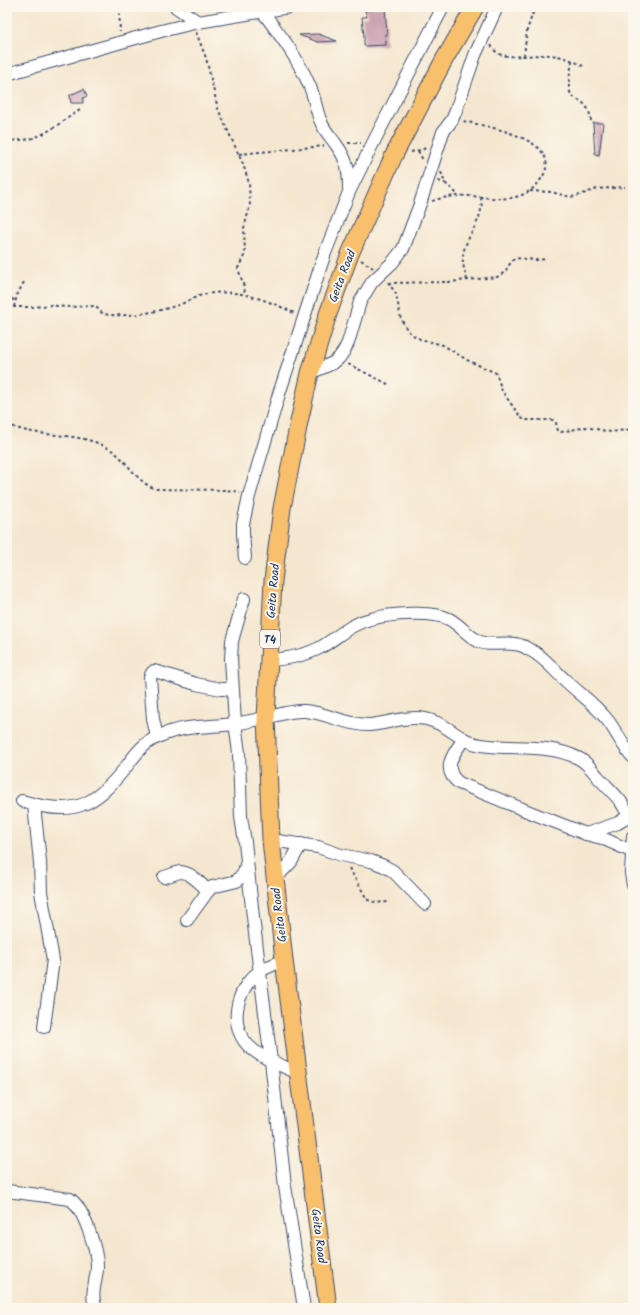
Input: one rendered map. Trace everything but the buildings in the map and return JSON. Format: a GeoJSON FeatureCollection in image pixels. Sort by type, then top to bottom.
{"type":"FeatureCollection","features":[{"type":"Feature","properties":{"kind":"highway","name":"Geita Road"},"geometry":{"type":"LineString","coordinates":[[328,1308],[284,960],[271,840],[266,718],[273,581],[282,508],[310,373],[328,314],[350,254],[394,155],[444,60],[475,7]]}},
{"type":"Feature","properties":{"kind":"street"},"geometry":{"type":"LineString","coordinates":[[176,7],[195,23]]}},
{"type":"Feature","properties":{"kind":"street"},"geometry":{"type":"LineString","coordinates":[[7,74],[120,42],[195,23],[289,7]]}},
{"type":"Feature","properties":{"kind":"street"},"geometry":{"type":"LineString","coordinates":[[245,558],[243,524],[249,496],[279,394],[325,253],[349,192],[372,143],[443,7]]}},
{"type":"Feature","properties":{"kind":"street"},"geometry":{"type":"LineString","coordinates":[[310,373],[333,363],[339,358],[347,346],[360,302],[372,282],[384,279],[392,263],[403,249],[420,204],[443,130],[452,120],[467,75],[497,7]]}},
{"type":"Feature","properties":{"kind":"street"},"geometry":{"type":"LineString","coordinates":[[262,11],[293,54],[310,86],[320,121],[337,145],[348,166],[349,192]]}},
{"type":"Feature","properties":{"kind":"street"},"geometry":{"type":"LineString","coordinates":[[244,599],[232,642],[231,659],[232,689],[239,754],[241,817],[248,860],[259,972],[285,1186],[304,1308]]}},
{"type":"Feature","properties":{"kind":"street"},"geometry":{"type":"LineString","coordinates":[[268,660],[307,654],[358,623],[371,619],[388,616],[422,614],[436,615],[447,618],[460,626],[478,641],[484,643],[522,645],[538,654],[566,681],[586,697],[619,736],[628,752],[633,757]]}},
{"type":"Feature","properties":{"kind":"street"},"geometry":{"type":"LineString","coordinates":[[157,737],[153,719],[150,677],[154,671],[202,686],[232,689]]}},
{"type":"Feature","properties":{"kind":"street"},"geometry":{"type":"LineString","coordinates":[[44,1027],[53,960],[42,896],[40,862],[28,803],[64,808],[76,807],[88,803],[110,786],[138,751],[148,742],[157,737],[178,730],[235,724],[294,711],[306,711],[363,724],[380,724],[412,718],[425,719],[436,722],[452,730],[464,739],[479,745],[550,749],[578,757],[587,764],[613,792],[631,817],[611,826],[586,834]]}},
{"type":"Feature","properties":{"kind":"street"},"geometry":{"type":"LineString","coordinates":[[464,739],[454,752],[450,768],[453,778],[460,783],[532,813],[632,850]]}},
{"type":"Feature","properties":{"kind":"street"},"geometry":{"type":"LineString","coordinates":[[633,836],[631,872],[633,885]]}},
{"type":"Feature","properties":{"kind":"street"},"geometry":{"type":"LineString","coordinates":[[271,840],[318,847],[341,855],[371,861],[394,871],[425,904]]}},
{"type":"Feature","properties":{"kind":"street"},"geometry":{"type":"LineString","coordinates":[[275,879],[291,862],[301,844]]}},
{"type":"Feature","properties":{"kind":"street"},"geometry":{"type":"LineString","coordinates":[[187,920],[212,887],[237,881],[244,872],[248,860]]}},
{"type":"Feature","properties":{"kind":"street"},"geometry":{"type":"LineString","coordinates":[[164,877],[180,872],[185,873],[208,891]]}},
{"type":"Feature","properties":{"kind":"street"},"geometry":{"type":"LineString","coordinates":[[284,960],[259,972],[248,984],[239,998],[236,1015],[241,1036],[252,1049],[271,1061],[298,1073]]}},
{"type":"Feature","properties":{"kind":"street"},"geometry":{"type":"LineString","coordinates":[[7,1191],[70,1199],[79,1207],[96,1256],[97,1267],[94,1304],[96,1308]]}},
{"type":"Feature","properties":{"kind":"path"},"geometry":{"type":"LineString","coordinates":[[119,7],[120,42]]}},
{"type":"Feature","properties":{"kind":"path"},"geometry":{"type":"LineString","coordinates":[[524,56],[528,30],[535,7]]}},
{"type":"Feature","properties":{"kind":"path"},"geometry":{"type":"LineString","coordinates":[[195,23],[206,58],[218,109],[239,154],[246,173],[250,206],[244,228],[245,254],[238,268],[245,294]]}},
{"type":"Feature","properties":{"kind":"path"},"geometry":{"type":"LineString","coordinates":[[484,34],[495,51],[500,54],[524,56],[561,56],[583,66]]}},
{"type":"Feature","properties":{"kind":"path"},"geometry":{"type":"LineString","coordinates":[[572,61],[570,93],[585,105],[588,109],[591,121]]}},
{"type":"Feature","properties":{"kind":"path"},"geometry":{"type":"LineString","coordinates":[[7,141],[35,138],[80,110]]}},
{"type":"Feature","properties":{"kind":"path"},"geometry":{"type":"LineString","coordinates":[[420,204],[436,199],[458,196],[510,198],[519,196],[530,191],[540,181],[545,173],[545,159],[538,146],[516,135],[483,126],[452,120]]}},
{"type":"Feature","properties":{"kind":"path"},"geometry":{"type":"LineString","coordinates":[[394,155],[424,149],[430,140],[443,130]]}},
{"type":"Feature","properties":{"kind":"path"},"geometry":{"type":"LineString","coordinates":[[239,154],[372,143]]}},
{"type":"Feature","properties":{"kind":"path"},"geometry":{"type":"LineString","coordinates":[[434,161],[445,184],[454,190],[458,196]]}},
{"type":"Feature","properties":{"kind":"path"},"geometry":{"type":"LineString","coordinates":[[530,191],[551,192],[571,197],[596,189],[625,187]]}},
{"type":"Feature","properties":{"kind":"path"},"geometry":{"type":"LineString","coordinates":[[468,280],[463,256],[482,209],[481,196]]}},
{"type":"Feature","properties":{"kind":"path"},"geometry":{"type":"LineString","coordinates":[[350,254],[369,265],[384,279],[396,294],[400,319],[408,331],[420,339],[443,344],[467,360],[496,373],[502,391],[524,420],[553,420],[556,423],[558,431],[561,432],[586,428],[611,432],[633,429]]}},
{"type":"Feature","properties":{"kind":"path"},"geometry":{"type":"LineString","coordinates":[[384,279],[449,282],[497,278],[503,275],[515,258],[547,260]]}},
{"type":"Feature","properties":{"kind":"path"},"geometry":{"type":"LineString","coordinates":[[14,307],[15,301],[24,282]]}},
{"type":"Feature","properties":{"kind":"path"},"geometry":{"type":"LineString","coordinates":[[7,307],[35,307],[50,305],[65,308],[95,306],[103,314],[130,314],[164,309],[206,294],[231,292],[245,294],[280,306],[304,317]]}},
{"type":"Feature","properties":{"kind":"path"},"geometry":{"type":"LineString","coordinates":[[7,295],[15,301]]}},
{"type":"Feature","properties":{"kind":"path"},"geometry":{"type":"LineString","coordinates":[[339,358],[388,384]]}},
{"type":"Feature","properties":{"kind":"path"},"geometry":{"type":"LineString","coordinates":[[7,424],[20,430],[88,439],[119,456],[143,481],[150,487],[156,489],[234,490],[249,496]]}},
{"type":"Feature","properties":{"kind":"path"},"geometry":{"type":"LineString","coordinates":[[341,855],[370,902],[390,902]]}}]}
